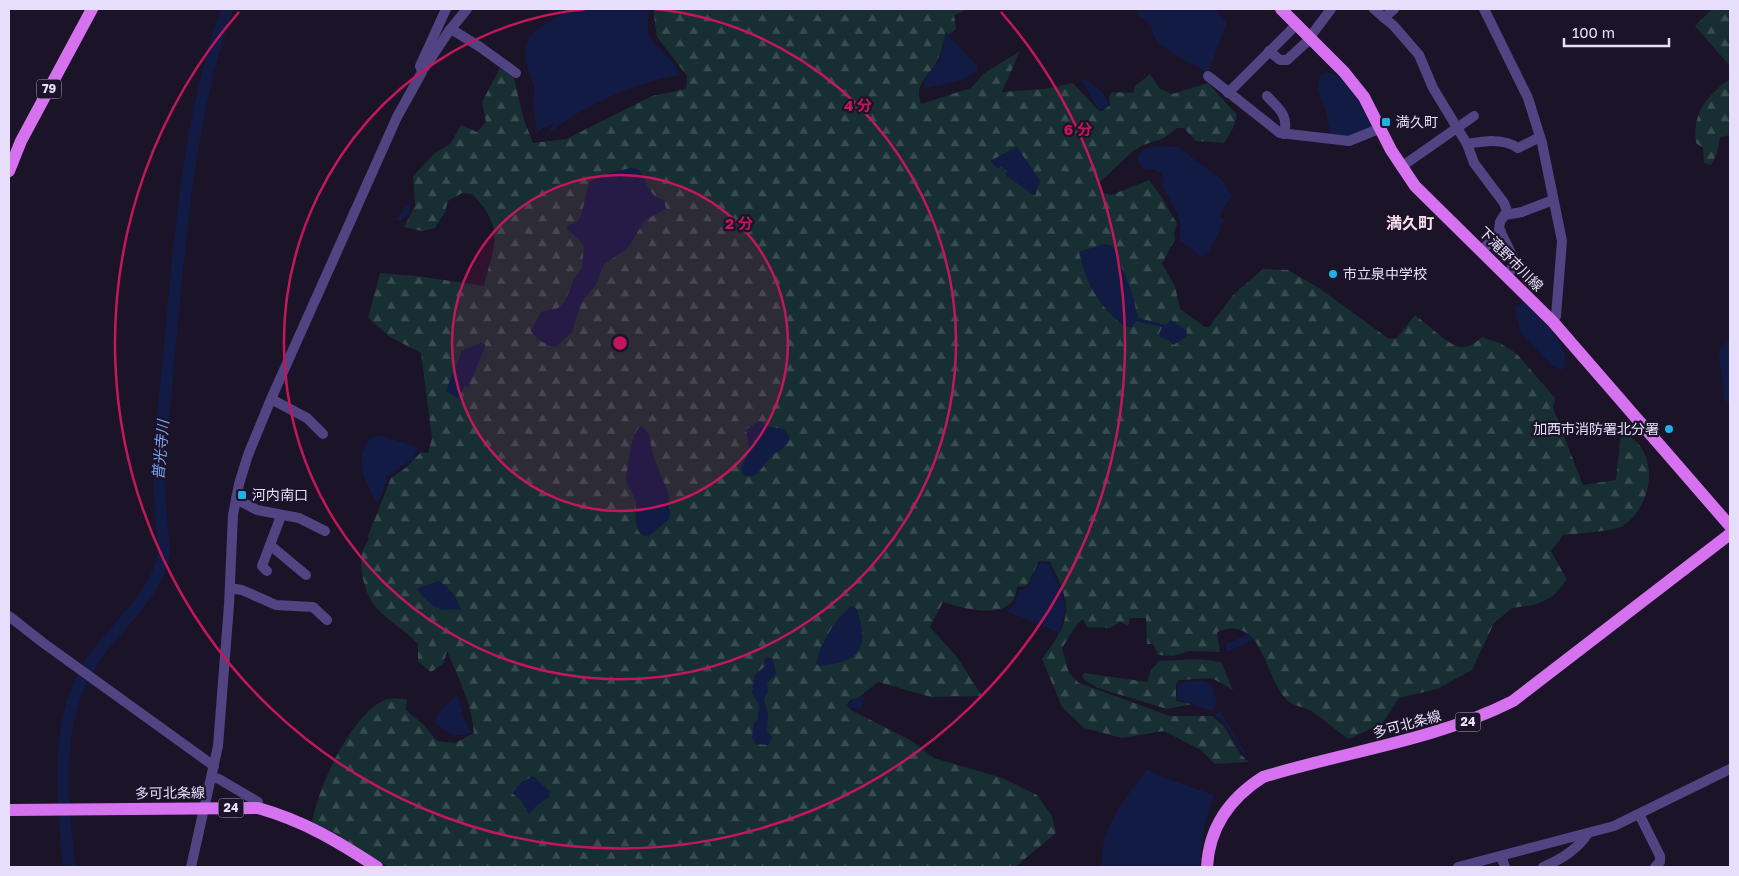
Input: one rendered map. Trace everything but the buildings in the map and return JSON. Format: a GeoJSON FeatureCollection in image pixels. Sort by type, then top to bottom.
{"type":"FeatureCollection","features":[{"type":"Feature","properties":{"kind":"main road","name":"79"},"geometry":{"type":"LineString","coordinates":[[9,171],[20,141],[92,9]]}},
{"type":"Feature","properties":{"kind":"main road","name":"下滝野市川線"},"geometry":{"type":"LineString","coordinates":[[1281,9],[1344,72],[1359,91],[1401,167],[1426,198],[1482,250],[1553,322],[1730,526]]}},
{"type":"Feature","properties":{"kind":"main road","name":"多可北条線"},"geometry":{"type":"LineString","coordinates":[[1207,867],[1214,832],[1221,818],[1232,802],[1248,787],[1263,777],[1445,730],[1485,715],[1513,701],[1730,534]]}},
{"type":"Feature","properties":{"kind":"main road","name":"多可北条線"},"geometry":{"type":"LineString","coordinates":[[9,810],[258,808],[287,816],[308,825],[377,867]]}},
{"type":"Feature","properties":{"kind":"street"},"geometry":{"type":"LineString","coordinates":[[422,72],[420,66],[446,9]]}},
{"type":"Feature","properties":{"kind":"street"},"geometry":{"type":"LineString","coordinates":[[191,867],[212,777],[223,708],[234,496],[248,455],[271,399],[397,118],[422,72],[450,30],[467,9]]}},
{"type":"Feature","properties":{"kind":"street"},"geometry":{"type":"LineString","coordinates":[[1269,51],[1280,60],[1287,60],[1310,37],[1331,9]]}},
{"type":"Feature","properties":{"kind":"street"},"geometry":{"type":"LineString","coordinates":[[1374,9],[1419,55],[1433,88],[1467,144],[1474,163],[1504,203],[1507,210],[1500,222],[1501,232],[1515,262],[1508,276]]}},
{"type":"Feature","properties":{"kind":"street"},"geometry":{"type":"LineString","coordinates":[[1384,18],[1394,9]]}},
{"type":"Feature","properties":{"kind":"street"},"geometry":{"type":"LineString","coordinates":[[1484,9],[1528,98],[1540,137],[1562,241],[1556,316],[1553,322]]}},
{"type":"Feature","properties":{"kind":"street"},"geometry":{"type":"LineString","coordinates":[[440,22],[480,47],[516,73]]}},
{"type":"Feature","properties":{"kind":"street"},"geometry":{"type":"LineString","coordinates":[[1228,93],[1296,24]]}},
{"type":"Feature","properties":{"kind":"street"},"geometry":{"type":"LineString","coordinates":[[1208,76],[1272,129],[1284,134],[1349,141],[1381,128]]}},
{"type":"Feature","properties":{"kind":"street"},"geometry":{"type":"LineString","coordinates":[[1266,96],[1284,114],[1287,120],[1284,134]]}},
{"type":"Feature","properties":{"kind":"street"},"geometry":{"type":"LineString","coordinates":[[1401,167],[1474,116]]}},
{"type":"Feature","properties":{"kind":"street"},"geometry":{"type":"LineString","coordinates":[[1467,144],[1501,141],[1509,142],[1518,148],[1540,137]]}},
{"type":"Feature","properties":{"kind":"street"},"geometry":{"type":"LineString","coordinates":[[1505,215],[1522,212],[1553,200]]}},
{"type":"Feature","properties":{"kind":"street"},"geometry":{"type":"LineString","coordinates":[[1482,250],[1501,232]]}},
{"type":"Feature","properties":{"kind":"street"},"geometry":{"type":"LineString","coordinates":[[271,399],[307,418],[323,434]]}},
{"type":"Feature","properties":{"kind":"street"},"geometry":{"type":"LineString","coordinates":[[234,496],[258,510],[299,518],[325,531]]}},
{"type":"Feature","properties":{"kind":"street"},"geometry":{"type":"LineString","coordinates":[[267,571],[262,566],[281,516]]}},
{"type":"Feature","properties":{"kind":"street"},"geometry":{"type":"LineString","coordinates":[[270,545],[306,574]]}},
{"type":"Feature","properties":{"kind":"street"},"geometry":{"type":"LineString","coordinates":[[230,588],[242,590],[276,605],[313,607],[327,620]]}},
{"type":"Feature","properties":{"kind":"street"},"geometry":{"type":"LineString","coordinates":[[9,616],[214,766]]}},
{"type":"Feature","properties":{"kind":"street"},"geometry":{"type":"LineString","coordinates":[[1458,867],[1614,826],[1730,769]]}},
{"type":"Feature","properties":{"kind":"street"},"geometry":{"type":"LineString","coordinates":[[212,777],[219,779],[258,802],[258,808]]}},
{"type":"Feature","properties":{"kind":"street"},"geometry":{"type":"LineString","coordinates":[[1639,814],[1660,856],[1660,862],[1656,867]]}},
{"type":"Feature","properties":{"kind":"street"},"geometry":{"type":"LineString","coordinates":[[1542,867],[1554,862],[1582,843],[1588,833]]}},
{"type":"Feature","properties":{"kind":"street"},"geometry":{"type":"LineString","coordinates":[[1500,856],[1504,867]]}},
{"type":"Feature","properties":{"kind":"green space"},"geometry":{"type":"Polygon","coordinates":[[[653,9],[968,9],[954,15],[956,29],[949,35],[946,32],[938,59],[920,86],[919,97],[921,104],[971,88],[983,74],[1020,51],[1002,92],[1044,89],[1073,83],[1099,111],[1110,105],[1109,96],[1112,92],[1133,93],[1135,86],[1150,74],[1159,88],[1172,94],[1208,83],[1237,115],[1233,128],[1224,143],[1196,141],[1184,128],[1177,128],[1164,138],[1143,145],[1133,151],[1098,184],[1100,192],[1111,195],[1149,180],[1161,196],[1177,224],[1174,232],[1175,239],[1162,264],[1175,286],[1180,309],[1205,327],[1209,327],[1233,295],[1263,269],[1288,270],[1319,288],[1389,339],[1397,338],[1415,315],[1443,338],[1460,347],[1466,347],[1482,337],[1500,343],[1517,354],[1555,398],[1553,408],[1583,485],[1616,480],[1621,432],[1634,439],[1643,450],[1648,463],[1647,491],[1642,504],[1634,516],[1619,528],[1563,535],[1551,551],[1567,580],[1552,597],[1534,605],[1512,608],[1494,623],[1472,670],[1437,689],[1399,698],[1382,724],[1348,739],[1311,711],[1292,704],[1287,700],[1279,689],[1261,650],[1253,639],[1244,632],[1233,629],[1217,632],[1220,652],[1190,651],[1173,656],[1158,655],[1153,644],[1147,644],[1146,618],[1130,618],[1128,626],[1120,622],[1110,628],[1087,627],[1083,619],[1077,624],[1062,648],[1069,673],[1079,683],[1170,716],[1212,716],[1224,726],[1241,755],[1249,762],[1215,764],[1201,750],[1164,731],[1122,738],[1084,728],[1062,707],[1042,659],[1059,633],[1064,623],[1066,612],[1063,591],[1050,562],[1039,561],[1027,586],[1017,587],[1013,601],[997,610],[979,610],[943,602],[930,627],[957,657],[982,696],[931,697],[878,682],[858,698],[850,700],[847,705],[851,710],[912,741],[934,758],[1002,778],[1037,795],[1052,816],[1056,833],[1015,867],[389,867],[349,846],[338,834],[312,823],[315,808],[329,771],[350,734],[362,718],[375,706],[388,699],[407,699],[406,710],[425,726],[437,741],[455,743],[474,733],[467,701],[447,651],[443,664],[431,672],[418,662],[418,644],[376,607],[365,587],[362,573],[361,559],[363,551],[369,540],[368,536],[391,478],[407,467],[421,452],[428,453],[432,438],[421,353],[390,337],[368,318],[380,273],[417,276],[484,286],[494,247],[494,237],[490,217],[483,206],[472,194],[462,193],[448,201],[445,212],[435,228],[422,231],[404,227],[415,206],[413,176],[435,153],[450,144],[461,125],[477,132],[486,122],[482,102],[500,68],[514,78],[524,120],[533,143],[566,139],[652,96],[686,89],[687,76],[657,37],[653,9]]]}},
{"type":"Feature","properties":{"kind":"green space"},"geometry":{"type":"Polygon","coordinates":[[[1712,9],[1730,9],[1730,66],[1695,26],[1712,9]]]}},
{"type":"Feature","properties":{"kind":"green space"},"geometry":{"type":"Polygon","coordinates":[[[1730,79],[1730,135],[1720,137],[1717,153],[1711,165],[1704,163],[1703,148],[1696,143],[1696,123],[1708,98],[1730,79]]]}},
{"type":"Feature","properties":{"kind":"green space"},"geometry":{"type":"Polygon","coordinates":[[[1198,659],[1221,662],[1233,690],[1212,678],[1179,680],[1176,685],[1176,701],[1192,704],[1167,709],[1098,688],[1084,680],[1082,675],[1085,673],[1147,682],[1151,670],[1159,661],[1198,659]]]}},
{"type":"Feature","properties":{"kind":"water"},"geometry":{"type":"Polygon","coordinates":[[[569,9],[648,9],[648,36],[674,64],[680,75],[663,78],[626,90],[572,116],[545,138],[553,124],[539,130],[535,138],[537,130],[533,103],[534,87],[525,60],[526,47],[529,37],[535,31],[569,9]]]}},
{"type":"Feature","properties":{"kind":"water"},"geometry":{"type":"Polygon","coordinates":[[[1140,9],[1215,9],[1227,22],[1208,73],[1173,54],[1160,44],[1154,36],[1150,25],[1137,13],[1140,9]]]}},
{"type":"Feature","properties":{"kind":"water"},"geometry":{"type":"Polygon","coordinates":[[[946,33],[977,66],[977,71],[965,79],[925,89],[924,79],[939,61],[946,33]]]}},
{"type":"Feature","properties":{"kind":"water"},"geometry":{"type":"Polygon","coordinates":[[[1326,72],[1340,78],[1347,85],[1360,102],[1374,126],[1348,138],[1331,136],[1326,112],[1318,91],[1318,81],[1326,72]]]}},
{"type":"Feature","properties":{"kind":"water"},"geometry":{"type":"Polygon","coordinates":[[[1084,78],[1101,91],[1110,105],[1099,111],[1082,81],[1084,78]]]}},
{"type":"Feature","properties":{"kind":"water"},"geometry":{"type":"Polygon","coordinates":[[[1157,146],[1178,147],[1222,180],[1232,197],[1220,213],[1221,218],[1226,221],[1218,225],[1221,228],[1220,231],[1203,258],[1179,240],[1179,220],[1163,188],[1162,174],[1152,169],[1144,170],[1138,161],[1138,155],[1144,149],[1157,146]]]}},
{"type":"Feature","properties":{"kind":"water"},"geometry":{"type":"Polygon","coordinates":[[[1017,147],[1040,181],[1035,196],[1007,176],[1005,173],[1007,171],[1001,166],[998,169],[990,161],[1017,147]]]}},
{"type":"Feature","properties":{"kind":"water"},"geometry":{"type":"Polygon","coordinates":[[[635,168],[642,174],[652,194],[664,200],[666,209],[645,220],[627,249],[604,264],[596,284],[581,303],[572,332],[555,347],[545,344],[531,331],[541,312],[558,308],[565,301],[574,279],[582,268],[584,246],[567,229],[568,225],[578,221],[581,216],[589,183],[598,177],[610,173],[635,168]]]}},
{"type":"Feature","properties":{"kind":"water"},"geometry":{"type":"Polygon","coordinates":[[[411,201],[409,214],[400,221],[395,220],[411,201]]]}},
{"type":"Feature","properties":{"kind":"water"},"geometry":{"type":"Polygon","coordinates":[[[1104,244],[1111,245],[1114,248],[1132,293],[1138,318],[1166,325],[1171,320],[1187,331],[1186,337],[1173,345],[1169,340],[1160,337],[1159,334],[1162,327],[1136,321],[1132,327],[1125,327],[1108,311],[1090,284],[1079,252],[1104,244]]]}},
{"type":"Feature","properties":{"kind":"water"},"geometry":{"type":"Polygon","coordinates":[[[1525,300],[1546,322],[1563,349],[1565,367],[1561,370],[1551,365],[1520,331],[1515,308],[1525,300]]]}},
{"type":"Feature","properties":{"kind":"water"},"geometry":{"type":"Polygon","coordinates":[[[1730,339],[1730,405],[1724,399],[1719,355],[1720,349],[1730,339]]]}},
{"type":"Feature","properties":{"kind":"water"},"geometry":{"type":"Polygon","coordinates":[[[480,343],[485,344],[485,347],[468,387],[464,386],[460,397],[457,398],[446,391],[462,351],[480,343]]]}},
{"type":"Feature","properties":{"kind":"water"},"geometry":{"type":"Polygon","coordinates":[[[759,421],[769,427],[784,429],[790,439],[778,452],[772,455],[758,473],[745,476],[741,470],[749,449],[746,430],[759,421]]]}},
{"type":"Feature","properties":{"kind":"water"},"geometry":{"type":"Polygon","coordinates":[[[642,426],[649,435],[654,459],[668,492],[670,515],[669,519],[649,536],[639,532],[636,522],[635,499],[626,480],[635,434],[642,426]]]}},
{"type":"Feature","properties":{"kind":"water"},"geometry":{"type":"Polygon","coordinates":[[[379,435],[418,447],[413,460],[387,476],[382,495],[377,503],[365,480],[362,457],[368,440],[379,435]]]}},
{"type":"Feature","properties":{"kind":"water"},"geometry":{"type":"Polygon","coordinates":[[[1039,562],[1049,564],[1061,590],[1066,610],[1059,633],[1007,611],[1015,603],[1019,590],[1027,588],[1039,562]]]}},
{"type":"Feature","properties":{"kind":"water"},"geometry":{"type":"Polygon","coordinates":[[[438,581],[453,593],[461,611],[437,608],[417,589],[438,581]]]}},
{"type":"Feature","properties":{"kind":"water"},"geometry":{"type":"Polygon","coordinates":[[[851,606],[856,608],[860,621],[862,642],[859,650],[845,661],[819,666],[816,663],[825,639],[839,618],[851,606]]]}},
{"type":"Feature","properties":{"kind":"water"},"geometry":{"type":"Polygon","coordinates":[[[1249,634],[1252,641],[1227,652],[1226,644],[1249,634]]]}},
{"type":"Feature","properties":{"kind":"water"},"geometry":{"type":"Polygon","coordinates":[[[768,657],[773,659],[776,674],[767,683],[768,691],[764,700],[768,715],[767,732],[772,737],[768,745],[756,744],[752,738],[754,723],[758,719],[759,704],[752,693],[755,675],[765,666],[764,660],[768,657]]]}},
{"type":"Feature","properties":{"kind":"water"},"geometry":{"type":"Polygon","coordinates":[[[1199,680],[1212,684],[1217,704],[1212,711],[1195,706],[1193,703],[1176,700],[1178,683],[1199,680]]]}},
{"type":"Feature","properties":{"kind":"water"},"geometry":{"type":"Polygon","coordinates":[[[457,694],[464,719],[472,733],[455,735],[435,723],[437,715],[457,694]]]}},
{"type":"Feature","properties":{"kind":"water"},"geometry":{"type":"Polygon","coordinates":[[[861,697],[865,698],[861,708],[856,709],[848,705],[852,700],[861,697]]]}},
{"type":"Feature","properties":{"kind":"water"},"geometry":{"type":"Polygon","coordinates":[[[1220,711],[1247,756],[1245,757],[1225,724],[1215,715],[1220,711]]]}},
{"type":"Feature","properties":{"kind":"water"},"geometry":{"type":"Polygon","coordinates":[[[1147,769],[1156,775],[1214,795],[1205,822],[1199,867],[1102,867],[1102,853],[1109,827],[1122,803],[1147,769]]]}},
{"type":"Feature","properties":{"kind":"water"},"geometry":{"type":"Polygon","coordinates":[[[533,776],[550,792],[549,797],[536,806],[529,815],[521,800],[512,793],[521,783],[533,776]]]}},
{"type":"Feature","properties":{"kind":"waterway","name":"普光寺川"},"geometry":{"type":"LineString","coordinates":[[69,867],[63,787],[66,732],[72,706],[81,681],[94,658],[153,584],[160,570],[164,555],[159,466],[182,219],[199,113],[216,43],[227,9]]}},
{"type":"Feature","properties":{"kind":"place","name":"満久町"},"geometry":{"type":"Point","coordinates":[1386,122]}},
{"type":"Feature","properties":{"kind":"place","name":"市立泉中学校"},"geometry":{"type":"Point","coordinates":[1333,274]}},
{"type":"Feature","properties":{"kind":"place","name":"加西市消防署北分署"},"geometry":{"type":"Point","coordinates":[1669,429]}},
{"type":"Feature","properties":{"kind":"place","name":"河内南口"},"geometry":{"type":"Point","coordinates":[242,495]}},
{"type":"Feature","properties":{"kind":"district","name":"満久町"},"geometry":{"type":"Point","coordinates":[1410,223]}}]}
